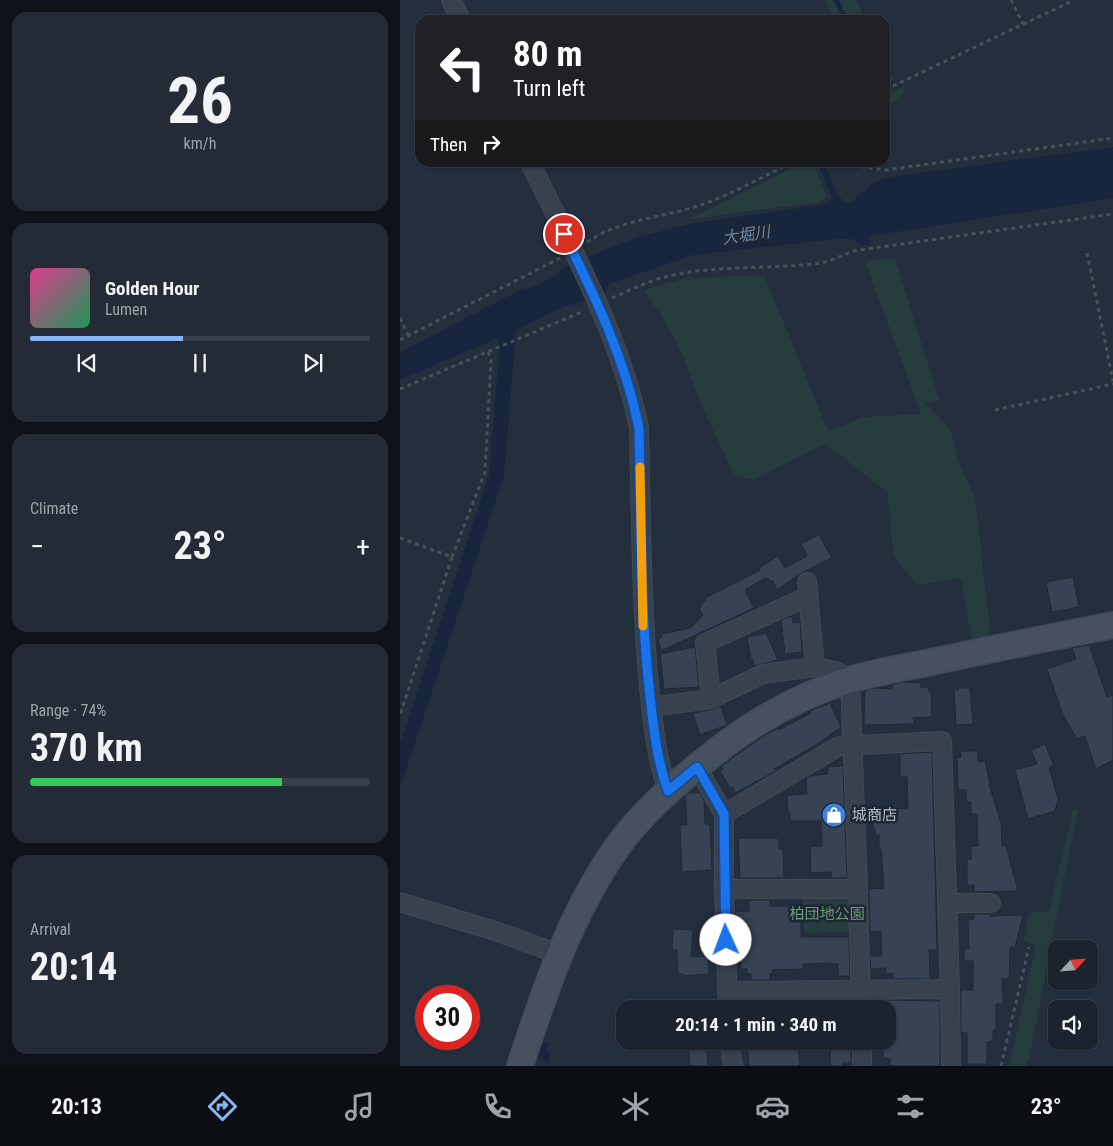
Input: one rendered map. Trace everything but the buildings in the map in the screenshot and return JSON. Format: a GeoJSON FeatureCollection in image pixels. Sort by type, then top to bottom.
{"type":"FeatureCollection","features":[{"type":"Feature","properties":{"kind":"street"},"geometry":{"type":"LineString","coordinates":[[451,0],[458,15]]}},
{"type":"Feature","properties":{"kind":"street"},"geometry":{"type":"LineString","coordinates":[[532,167],[597,302],[617,350],[633,399],[639,428],[644,630],[651,707],[661,772],[668,791]]}},
{"type":"Feature","properties":{"kind":"street"},"geometry":{"type":"LineString","coordinates":[[710,700],[705,643],[807,589],[815,666]]}},
{"type":"Feature","properties":{"kind":"street"},"geometry":{"type":"LineString","coordinates":[[520,1066],[558,954],[586,898],[616,849],[668,791],[727,742],[755,723],[804,698],[850,680],[1113,625]]}},
{"type":"Feature","properties":{"kind":"street"},"geometry":{"type":"LineString","coordinates":[[651,707],[710,700],[763,674],[815,666],[836,671],[850,680]]}},
{"type":"Feature","properties":{"kind":"street"},"geometry":{"type":"LineString","coordinates":[[850,680],[861,1000]]}},
{"type":"Feature","properties":{"kind":"street"},"geometry":{"type":"LineString","coordinates":[[724,814],[839,746],[942,741],[948,903],[951,1066]]}},
{"type":"Feature","properties":{"kind":"street"},"geometry":{"type":"LineString","coordinates":[[697,767],[724,814],[724,889],[728,1000]]}},
{"type":"Feature","properties":{"kind":"street"},"geometry":{"type":"LineString","coordinates":[[724,889],[858,888]]}},
{"type":"Feature","properties":{"kind":"street"},"geometry":{"type":"LineString","coordinates":[[400,902],[495,931],[558,954]]}},
{"type":"Feature","properties":{"kind":"street"},"geometry":{"type":"LineString","coordinates":[[948,903],[991,903]]}},
{"type":"Feature","properties":{"kind":"street"},"geometry":{"type":"LineString","coordinates":[[728,990],[950,989]]}},
{"type":"Feature","properties":{"kind":"street"},"geometry":{"type":"LineString","coordinates":[[730,1050],[733,1066]]}},
{"type":"Feature","properties":{"kind":"street"},"geometry":{"type":"LineString","coordinates":[[862,1050],[862,1066]]}},
{"type":"Feature","properties":{"kind":"path"},"geometry":{"type":"LineString","coordinates":[[1011,0],[1022,24]]}},
{"type":"Feature","properties":{"kind":"path"},"geometry":{"type":"LineString","coordinates":[[890,86],[1074,0]]}},
{"type":"Feature","properties":{"kind":"path"},"geometry":{"type":"LineString","coordinates":[[863,167],[886,170],[1113,138]]}},
{"type":"Feature","properties":{"kind":"path"},"geometry":{"type":"LineString","coordinates":[[400,340],[574,255],[596,236],[623,225],[706,203],[782,167]]}},
{"type":"Feature","properties":{"kind":"path"},"geometry":{"type":"LineString","coordinates":[[400,389],[517,340],[597,302],[672,276],[697,272],[823,263],[860,250],[1113,214]]}},
{"type":"Feature","properties":{"kind":"path"},"geometry":{"type":"LineString","coordinates":[[994,410],[1113,382],[1087,253]]}},
{"type":"Feature","properties":{"kind":"path"},"geometry":{"type":"LineString","coordinates":[[400,318],[408,336]]}},
{"type":"Feature","properties":{"kind":"path"},"geometry":{"type":"LineString","coordinates":[[400,715],[452,557],[485,472],[491,360],[488,352]]}},
{"type":"Feature","properties":{"kind":"path"},"geometry":{"type":"LineString","coordinates":[[400,538],[452,557]]}},
{"type":"Feature","properties":{"kind":"path"},"geometry":{"type":"LineString","coordinates":[[1001,1066],[1028,947]]}},
{"type":"Feature","properties":{"kind":"green space"},"geometry":{"type":"Polygon","coordinates":[[[825,0],[856,0],[863,15],[832,15],[825,0]]]}},
{"type":"Feature","properties":{"kind":"green space"},"geometry":{"type":"Polygon","coordinates":[[[890,72],[894,80],[890,81],[890,72]]]}},
{"type":"Feature","properties":{"kind":"green space"},"geometry":{"type":"Polygon","coordinates":[[[905,86],[901,99],[890,104],[890,94],[905,86]]]}},
{"type":"Feature","properties":{"kind":"green space"},"geometry":{"type":"Polygon","coordinates":[[[795,167],[815,167],[827,197],[821,202],[689,219],[795,167]]]}},
{"type":"Feature","properties":{"kind":"green space"},"geometry":{"type":"Polygon","coordinates":[[[895,258],[939,400],[925,403],[950,429],[959,463],[975,497],[991,639],[972,641],[961,578],[917,585],[894,556],[887,492],[825,444],[754,480],[734,475],[701,404],[682,353],[664,320],[644,290],[685,278],[764,275],[828,431],[863,417],[921,414],[865,261],[895,258]]]}},
{"type":"Feature","properties":{"kind":"green space"},"geometry":{"type":"Polygon","coordinates":[[[1073,809],[1078,809],[1052,940],[1048,940],[1048,962],[1029,1059],[1026,1066],[1009,1066],[1036,946],[1024,940],[1029,913],[1049,911],[1073,809]]]}},
{"type":"Feature","properties":{"kind":"green space","name":"柏団地公園"},"geometry":{"type":"Polygon","coordinates":[[[844,895],[851,904],[852,932],[804,933],[803,896],[844,895]]]}},
{"type":"Feature","properties":{"kind":"water","name":"大堀川"},"geometry":{"type":"Polygon","coordinates":[[[1113,147],[1113,198],[870,236],[869,245],[862,245],[852,239],[835,239],[693,255],[609,284],[603,295],[598,292],[585,302],[566,306],[516,330],[504,475],[400,788],[400,744],[489,475],[499,354],[498,338],[400,380],[400,352],[524,288],[528,289],[554,277],[570,264],[635,238],[689,224],[828,204],[832,198],[820,167],[826,167],[838,196],[846,203],[851,203],[874,182],[890,177],[1113,147]]]}},
{"type":"Feature","properties":{"kind":"water"},"geometry":{"type":"Polygon","coordinates":[[[543,1042],[549,1043],[547,1050],[550,1055],[548,1063],[537,1058],[543,1042]]]}},
{"type":"Feature","properties":{"kind":"waterway"},"geometry":{"type":"LineString","coordinates":[[836,0],[844,15]]}},
{"type":"Feature","properties":{"kind":"slow traffic"},"geometry":{"type":"LineString","coordinates":[[640,467],[643,626]]}},
{"type":"Feature","properties":{"kind":"place","name":"城商店"},"geometry":{"type":"Point","coordinates":[834,815]}},
{"type":"Feature","properties":{"kind":"route"},"geometry":{"type":"LineString","coordinates":[[564,234],[596,300],[617,350],[633,399],[639,428],[644,630],[651,707],[661,772],[668,791],[697,767],[724,814],[726,940]]}}]}
